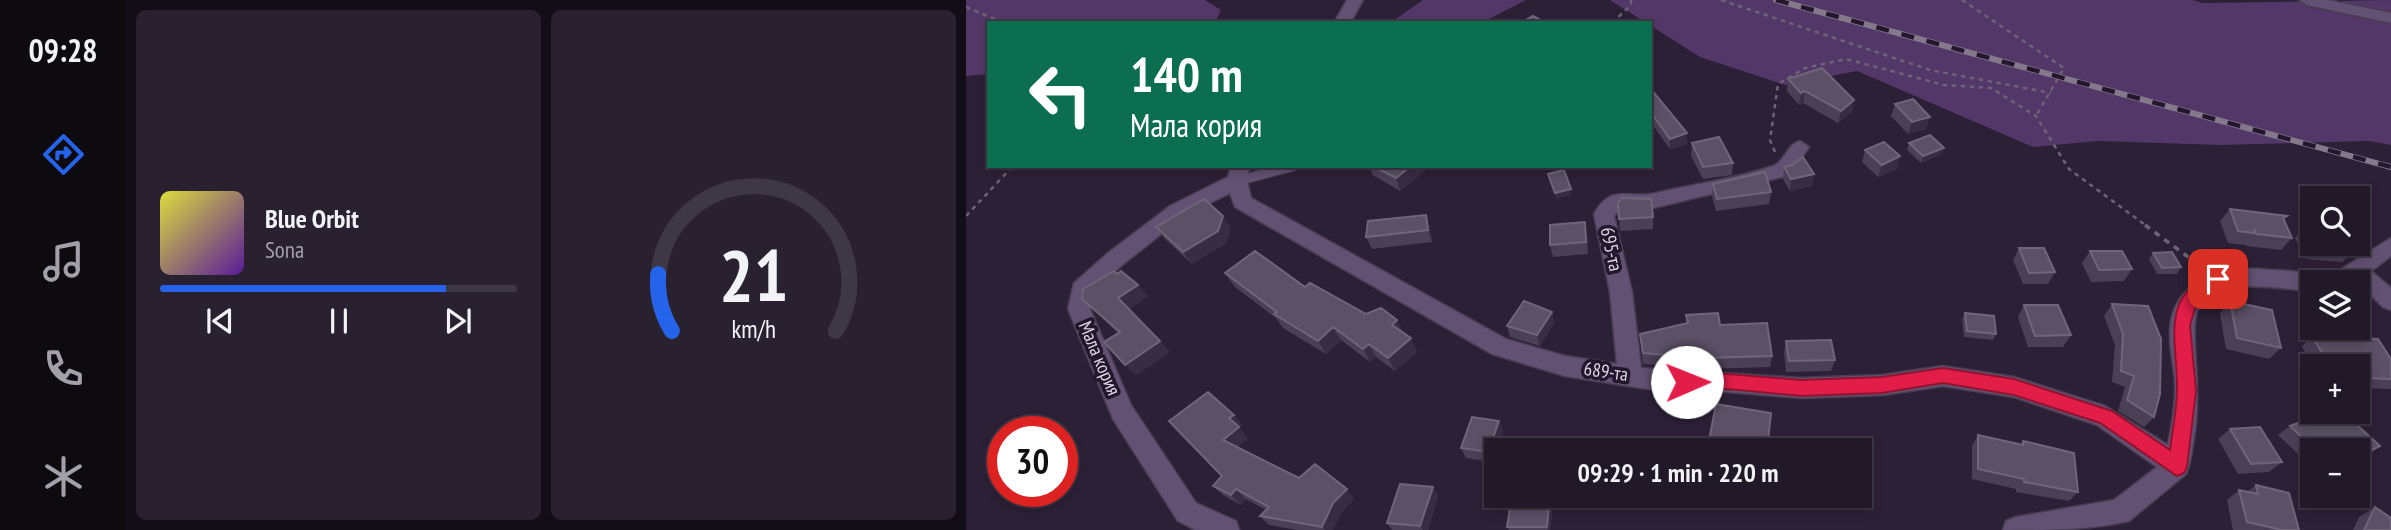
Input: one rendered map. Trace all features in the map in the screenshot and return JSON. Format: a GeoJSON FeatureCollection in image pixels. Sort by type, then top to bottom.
{"type":"FeatureCollection","features":[{"type":"Feature","properties":{"kind":"street"},"geometry":{"type":"LineString","coordinates":[[1343,21],[1355,0]]}},
{"type":"Feature","properties":{"kind":"street"},"geometry":{"type":"LineString","coordinates":[[2306,0],[2391,18]]}},
{"type":"Feature","properties":{"kind":"street"},"geometry":{"type":"LineString","coordinates":[[1783,170],[1800,147]]}},
{"type":"Feature","properties":{"kind":"street","name":"695-та"},"geometry":{"type":"LineString","coordinates":[[1630,374],[1621,292],[1604,214],[1617,201],[1649,202],[1675,198],[1783,170]]}},
{"type":"Feature","properties":{"kind":"street","name":"689-та"},"geometry":{"type":"LineString","coordinates":[[1238,174],[1242,202],[1500,347],[1565,366],[1630,374],[1667,382],[1728,382],[1801,388],[1882,385],[1943,376],[2014,387],[2105,417],[2177,467]]}},
{"type":"Feature","properties":{"kind":"street","name":"Мала кория"},"geometry":{"type":"LineString","coordinates":[[1227,530],[1188,512],[1122,411],[1079,309],[1082,289],[1115,259],[1177,211],[1238,174]]}},
{"type":"Feature","properties":{"kind":"street"},"geometry":{"type":"LineString","coordinates":[[2357,270],[2369,258],[2391,246]]}},
{"type":"Feature","properties":{"kind":"street"},"geometry":{"type":"LineString","coordinates":[[2016,530],[2120,512],[2177,467],[2187,391],[2181,325],[2190,298],[2218,279],[2244,275],[2300,282]]}},
{"type":"Feature","properties":{"kind":"street"},"geometry":{"type":"LineString","coordinates":[[2370,283],[2391,301]]}},
{"type":"Feature","properties":{"kind":"lane"},"geometry":{"type":"LineString","coordinates":[[1238,174],[1280,168]]}},
{"type":"Feature","properties":{"kind":"path"},"geometry":{"type":"LineString","coordinates":[[1614,21],[1631,5],[1631,0]]}},
{"type":"Feature","properties":{"kind":"path"},"geometry":{"type":"LineString","coordinates":[[1721,0],[1930,70],[2051,93]]}},
{"type":"Feature","properties":{"kind":"path"},"geometry":{"type":"LineString","coordinates":[[1962,0],[2064,68],[2036,116]]}},
{"type":"Feature","properties":{"kind":"path"},"geometry":{"type":"LineString","coordinates":[[966,7],[999,21]]}},
{"type":"Feature","properties":{"kind":"path"},"geometry":{"type":"LineString","coordinates":[[1783,170],[1770,140],[1778,85],[1805,68],[1846,59],[1944,85],[1991,88],[2036,116],[2069,169],[2218,279]]}},
{"type":"Feature","properties":{"kind":"path"},"geometry":{"type":"LineString","coordinates":[[966,216],[1011,168]]}},
{"type":"Feature","properties":{"kind":"shaded area"},"geometry":{"type":"Polygon","coordinates":[[[966,0],[1205,0],[1221,10],[1216,21],[987,21],[987,74],[966,76],[966,0]]]}},
{"type":"Feature","properties":{"kind":"shaded area"},"geometry":{"type":"Polygon","coordinates":[[[1423,0],[1526,0],[1485,21],[1393,21],[1423,0]]]}},
{"type":"Feature","properties":{"kind":"shaded area"},"geometry":{"type":"Polygon","coordinates":[[[1610,0],[2193,0],[2203,3],[2391,0],[2391,145],[2369,141],[2221,145],[2098,141],[2033,147],[1857,71],[1785,85],[1700,57],[1652,27],[1652,21],[1643,21],[1610,0]]]}},
{"type":"Feature","properties":{"kind":"building"},"geometry":{"type":"Polygon","coordinates":[[[1533,16],[1542,21],[1524,21],[1533,16]]]}},
{"type":"Feature","properties":{"kind":"building"},"geometry":{"type":"Polygon","coordinates":[[[1822,68],[1854,100],[1841,111],[1805,91],[1801,93],[1788,79],[1822,68]]]}},
{"type":"Feature","properties":{"kind":"building"},"geometry":{"type":"Polygon","coordinates":[[[1652,90],[1687,133],[1670,139],[1654,117],[1652,90]]]}},
{"type":"Feature","properties":{"kind":"building"},"geometry":{"type":"Polygon","coordinates":[[[1913,99],[1930,117],[1912,122],[1895,104],[1913,99]]]}},
{"type":"Feature","properties":{"kind":"building"},"geometry":{"type":"Polygon","coordinates":[[[1930,135],[1944,148],[1923,156],[1909,143],[1930,135]]]}},
{"type":"Feature","properties":{"kind":"building"},"geometry":{"type":"Polygon","coordinates":[[[1719,137],[1733,163],[1703,167],[1692,143],[1719,137]]]}},
{"type":"Feature","properties":{"kind":"building"},"geometry":{"type":"Polygon","coordinates":[[[1884,142],[1900,156],[1882,165],[1865,150],[1884,142]]]}},
{"type":"Feature","properties":{"kind":"building"},"geometry":{"type":"Polygon","coordinates":[[[1803,157],[1814,174],[1791,179],[1784,167],[1803,157]]]}},
{"type":"Feature","properties":{"kind":"building"},"geometry":{"type":"Polygon","coordinates":[[[1377,168],[1408,168],[1396,178],[1377,168]]]}},
{"type":"Feature","properties":{"kind":"building"},"geometry":{"type":"Polygon","coordinates":[[[1564,170],[1571,189],[1555,193],[1548,174],[1564,170]]]}},
{"type":"Feature","properties":{"kind":"building"},"geometry":{"type":"Polygon","coordinates":[[[1765,172],[1771,192],[1717,199],[1713,184],[1765,172]]]}},
{"type":"Feature","properties":{"kind":"building"},"geometry":{"type":"Polygon","coordinates":[[[1622,198],[1651,199],[1653,217],[1619,219],[1618,203],[1622,198]]]}},
{"type":"Feature","properties":{"kind":"building"},"geometry":{"type":"Polygon","coordinates":[[[1204,199],[1223,216],[1218,231],[1183,252],[1156,227],[1204,199]]]}},
{"type":"Feature","properties":{"kind":"building"},"geometry":{"type":"Polygon","coordinates":[[[2230,209],[2287,216],[2283,218],[2292,238],[2256,234],[2254,229],[2255,233],[2238,231],[2230,209]]]}},
{"type":"Feature","properties":{"kind":"building"},"geometry":{"type":"Polygon","coordinates":[[[1426,215],[1428,230],[1366,237],[1368,221],[1426,215]]]}},
{"type":"Feature","properties":{"kind":"building"},"geometry":{"type":"Polygon","coordinates":[[[1585,222],[1586,242],[1550,245],[1550,225],[1585,222]]]}},
{"type":"Feature","properties":{"kind":"building"},"geometry":{"type":"Polygon","coordinates":[[[2019,248],[2044,248],[2055,272],[2029,273],[2019,248]]]}},
{"type":"Feature","properties":{"kind":"building"},"geometry":{"type":"Polygon","coordinates":[[[1255,251],[1305,287],[1310,283],[1366,314],[1381,308],[1397,320],[1392,325],[1411,338],[1388,358],[1369,344],[1363,349],[1333,327],[1318,341],[1274,314],[1277,312],[1225,273],[1255,251]]]}},
{"type":"Feature","properties":{"kind":"building"},"geometry":{"type":"Polygon","coordinates":[[[2090,251],[2122,251],[2132,269],[2099,270],[2090,251]]]}},
{"type":"Feature","properties":{"kind":"building"},"geometry":{"type":"Polygon","coordinates":[[[2172,252],[2181,267],[2162,268],[2153,253],[2172,252]]]}},
{"type":"Feature","properties":{"kind":"building"},"geometry":{"type":"Polygon","coordinates":[[[1114,271],[1117,274],[1121,271],[1138,285],[1118,298],[1160,341],[1125,365],[1104,342],[1120,332],[1082,299],[1083,289],[1114,271]]]}},
{"type":"Feature","properties":{"kind":"building"},"geometry":{"type":"Polygon","coordinates":[[[1524,301],[1552,312],[1537,335],[1507,326],[1524,301]]]}},
{"type":"Feature","properties":{"kind":"building"},"geometry":{"type":"Polygon","coordinates":[[[2230,301],[2272,310],[2281,348],[2237,338],[2230,301]]]}},
{"type":"Feature","properties":{"kind":"building"},"geometry":{"type":"Polygon","coordinates":[[[2112,304],[2148,306],[2161,339],[2160,394],[2154,417],[2127,400],[2134,376],[2121,371],[2123,334],[2112,304]]]}},
{"type":"Feature","properties":{"kind":"building"},"geometry":{"type":"Polygon","coordinates":[[[2024,305],[2058,305],[2071,335],[2035,336],[2024,305]]]}},
{"type":"Feature","properties":{"kind":"building"},"geometry":{"type":"Polygon","coordinates":[[[1718,313],[1720,325],[1767,323],[1772,356],[1704,358],[1643,353],[1640,334],[1688,323],[1686,315],[1718,313]]]}},
{"type":"Feature","properties":{"kind":"building"},"geometry":{"type":"Polygon","coordinates":[[[1965,313],[1994,316],[1996,334],[1967,331],[1965,313]]]}},
{"type":"Feature","properties":{"kind":"building"},"geometry":{"type":"Polygon","coordinates":[[[2378,339],[2391,359],[2391,379],[2370,378],[2370,354],[2323,354],[2314,340],[2378,339]]]}},
{"type":"Feature","properties":{"kind":"building"},"geometry":{"type":"Polygon","coordinates":[[[1831,340],[1835,360],[1789,361],[1786,341],[1831,340]]]}},
{"type":"Feature","properties":{"kind":"building"},"geometry":{"type":"Polygon","coordinates":[[[1208,392],[1234,415],[1229,418],[1239,427],[1223,440],[1299,478],[1315,464],[1347,489],[1333,503],[1322,527],[1260,516],[1269,507],[1236,489],[1231,495],[1213,486],[1222,476],[1169,421],[1208,392]]]}},
{"type":"Feature","properties":{"kind":"building"},"geometry":{"type":"Polygon","coordinates":[[[1716,404],[1771,413],[1768,438],[1710,438],[1716,404]]]}},
{"type":"Feature","properties":{"kind":"building"},"geometry":{"type":"Polygon","coordinates":[[[1472,417],[1499,421],[1493,438],[1484,438],[1484,451],[1461,448],[1472,417]]]}},
{"type":"Feature","properties":{"kind":"building"},"geometry":{"type":"Polygon","coordinates":[[[2300,422],[2356,424],[2380,446],[2370,451],[2370,438],[2303,438],[2290,426],[2300,422]]]}},
{"type":"Feature","properties":{"kind":"building"},"geometry":{"type":"Polygon","coordinates":[[[2260,427],[2282,462],[2251,464],[2230,429],[2260,427]]]}},
{"type":"Feature","properties":{"kind":"building"},"geometry":{"type":"Polygon","coordinates":[[[1978,435],[2023,445],[2023,441],[2074,453],[2078,492],[2024,482],[2024,479],[1978,469],[1978,435]]]}},
{"type":"Feature","properties":{"kind":"building"},"geometry":{"type":"Polygon","coordinates":[[[1400,484],[1433,487],[1420,526],[1387,523],[1400,484]]]}},
{"type":"Feature","properties":{"kind":"building"},"geometry":{"type":"Polygon","coordinates":[[[2256,485],[2289,493],[2299,530],[2282,530],[2247,522],[2239,490],[2258,494],[2256,485]]]}},
{"type":"Feature","properties":{"kind":"building"},"geometry":{"type":"Polygon","coordinates":[[[2375,507],[2391,518],[2391,530],[2364,530],[2375,507]]]}},
{"type":"Feature","properties":{"kind":"building"},"geometry":{"type":"Polygon","coordinates":[[[1510,508],[1549,508],[1547,527],[1507,527],[1510,508]]]}},
{"type":"Feature","properties":{"kind":"railway"},"geometry":{"type":"LineString","coordinates":[[1776,0],[2391,167]]}},
{"type":"Feature","properties":{"kind":"route"},"geometry":{"type":"LineString","coordinates":[[1687,382],[1728,382],[1801,388],[1882,385],[1943,376],[2014,387],[2105,417],[2177,467],[2187,391],[2181,325],[2190,298],[2218,279]]}}]}
